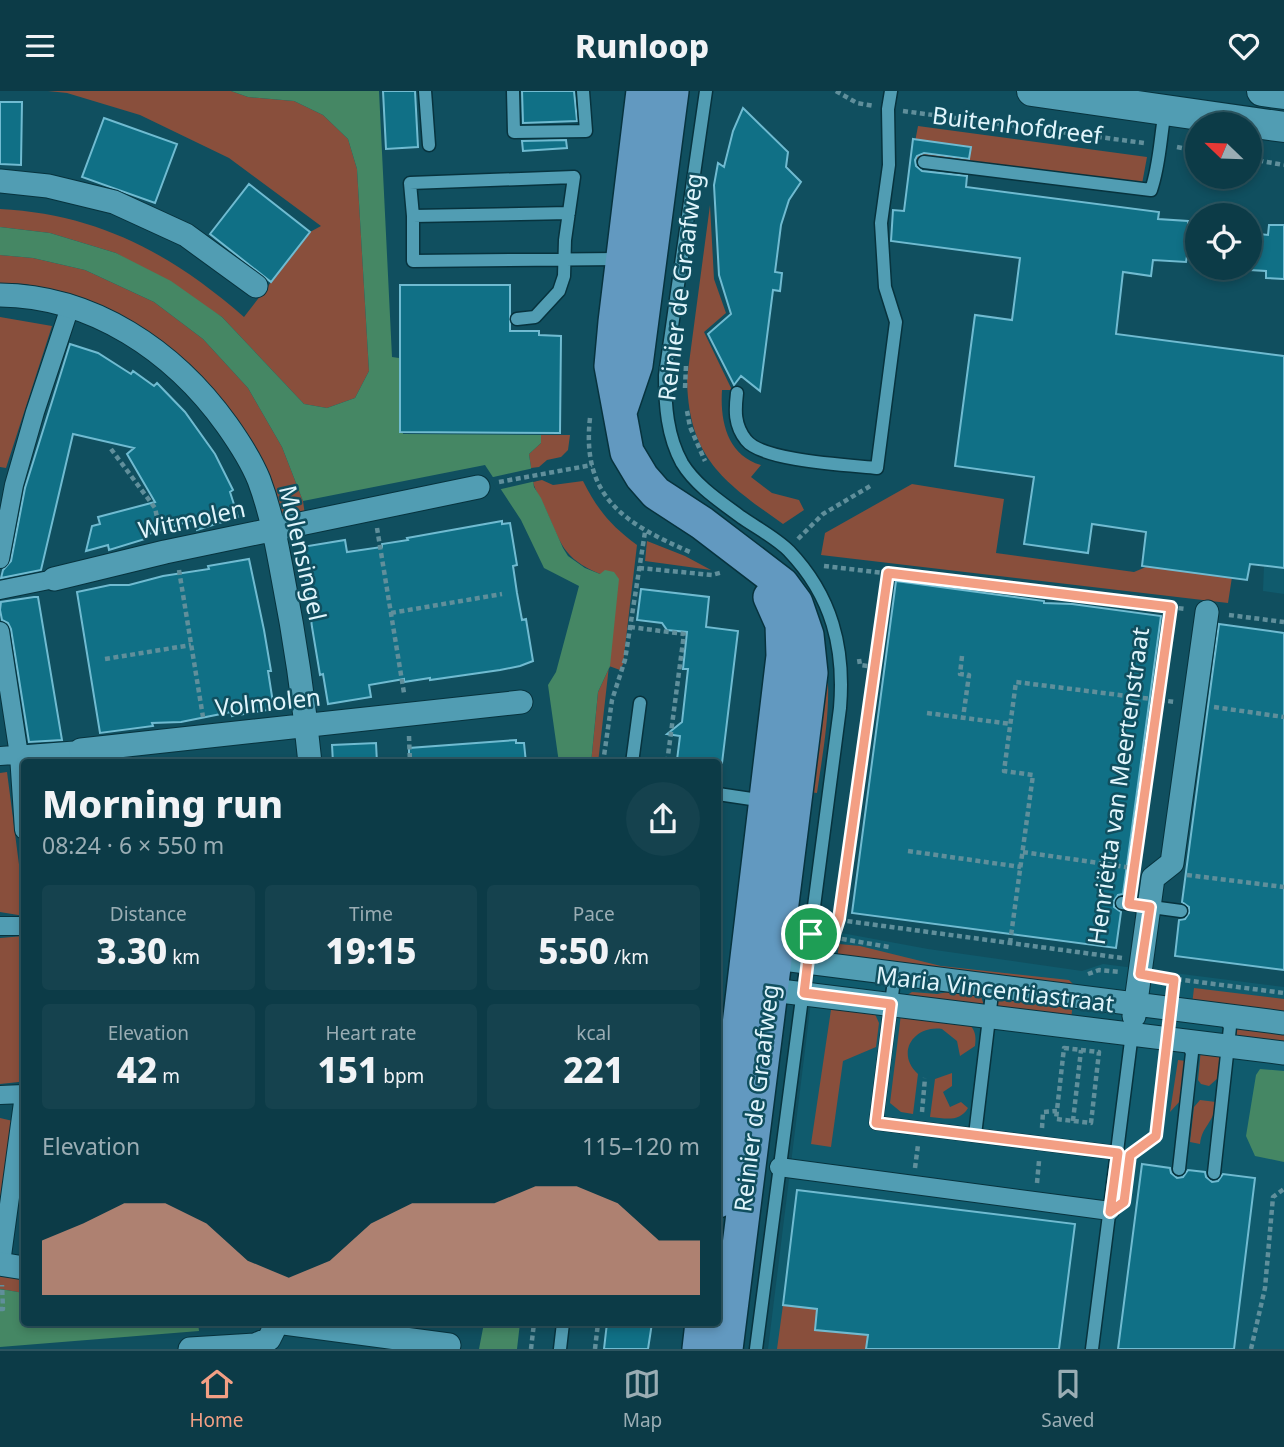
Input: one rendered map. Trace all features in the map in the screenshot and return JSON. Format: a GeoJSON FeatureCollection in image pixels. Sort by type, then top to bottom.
{"type":"FeatureCollection","features":[{"type":"Feature","properties":{"kind":"main road","name":"Reinier de Graafweg"},"geometry":{"type":"LineString","coordinates":[[636,260],[643,91]]}},
{"type":"Feature","properties":{"kind":"main road","name":"Reinier de Graafweg"},"geometry":{"type":"LineString","coordinates":[[672,91],[611,366],[627,453],[656,493],[702,523],[740,569],[782,584],[796,603],[807,635],[811,673],[780,803],[774,977],[726,1349]]}},
{"type":"Feature","properties":{"kind":"main road","name":"Reinier de Graafweg"},"geometry":{"type":"LineString","coordinates":[[721,1189],[774,977]]}},
{"type":"Feature","properties":{"kind":"main road"},"geometry":{"type":"LineString","coordinates":[[699,1349],[702,1326]]}},
{"type":"Feature","properties":{"kind":"street","name":"Buitenhofdreef"},"geometry":{"type":"LineString","coordinates":[[1032,91],[1284,127]]}},
{"type":"Feature","properties":{"kind":"street"},"geometry":{"type":"LineString","coordinates":[[1262,91],[1284,94]]}},
{"type":"Feature","properties":{"kind":"street"},"geometry":{"type":"LineString","coordinates":[[0,181],[48,186],[114,202],[186,235],[256,286]]}},
{"type":"Feature","properties":{"kind":"street","name":"Molensingel"},"geometry":{"type":"LineString","coordinates":[[0,295],[18,295],[70,307],[100,317],[141,338],[180,369],[210,401],[242,446],[258,479],[274,529],[291,615],[310,759]]}},
{"type":"Feature","properties":{"kind":"street"},"geometry":{"type":"LineString","coordinates":[[0,559],[7,483],[70,307]]}},
{"type":"Feature","properties":{"kind":"street","name":"Witmolen"},"geometry":{"type":"LineString","coordinates":[[0,590],[170,551],[478,487]]}},
{"type":"Feature","properties":{"kind":"street","name":"Henriëtta van Meertenstraat"},"geometry":{"type":"LineString","coordinates":[[1132,1033],[1136,1003],[1130,973],[1134,904],[1153,878],[1172,863],[1207,612]]}},
{"type":"Feature","properties":{"kind":"street"},"geometry":{"type":"LineString","coordinates":[[0,631],[21,785]]}},
{"type":"Feature","properties":{"kind":"street","name":"Volmolen"},"geometry":{"type":"LineString","coordinates":[[0,756],[81,750],[522,702]]}},
{"type":"Feature","properties":{"kind":"street"},"geometry":{"type":"LineString","coordinates":[[0,926],[21,926]]}},
{"type":"Feature","properties":{"kind":"street","name":"Maria Vincentiastraat"},"geometry":{"type":"LineString","coordinates":[[774,977],[808,962],[898,961],[993,985],[1284,1023]]}},
{"type":"Feature","properties":{"kind":"street","name":"Maria Vincentiastraat"},"geometry":{"type":"LineString","coordinates":[[774,977],[891,1004],[1284,1053]]}},
{"type":"Feature","properties":{"kind":"street"},"geometry":{"type":"LineString","coordinates":[[0,1095],[21,1094]]}},
{"type":"Feature","properties":{"kind":"street"},"geometry":{"type":"LineString","coordinates":[[21,1116],[1,1265],[21,1268]]}},
{"type":"Feature","properties":{"kind":"street","name":"Reinier de Graafweg"},"geometry":{"type":"LineString","coordinates":[[779,1167],[1110,1212]]}},
{"type":"Feature","properties":{"kind":"street"},"geometry":{"type":"LineString","coordinates":[[190,1349],[255,1345],[277,1333],[449,1345]]}},
{"type":"Feature","properties":{"kind":"lane"},"geometry":{"type":"LineString","coordinates":[[425,91],[429,145]]}},
{"type":"Feature","properties":{"kind":"lane"},"geometry":{"type":"LineString","coordinates":[[513,91],[514,132],[586,131],[583,91]]}},
{"type":"Feature","properties":{"kind":"lane","name":"Reinier de Graafweg"},"geometry":{"type":"LineString","coordinates":[[706,91],[665,375],[667,420],[673,443],[683,464],[700,484],[787,549],[821,594],[835,629],[843,674],[841,708],[808,962],[774,977],[779,1167],[756,1349]]}},
{"type":"Feature","properties":{"kind":"lane"},"geometry":{"type":"LineString","coordinates":[[737,393],[735,413],[738,429],[747,442],[770,455],[877,468],[896,322],[885,287],[881,223],[889,165],[888,109],[891,91]]}},
{"type":"Feature","properties":{"kind":"lane"},"geometry":{"type":"LineString","coordinates":[[924,162],[1151,190],[1158,169],[1165,111]]}},
{"type":"Feature","properties":{"kind":"lane"},"geometry":{"type":"LineString","coordinates":[[517,319],[535,317],[559,291],[564,275],[564,259],[574,177],[410,183],[413,261],[564,259],[636,260]]}},
{"type":"Feature","properties":{"kind":"lane"},"geometry":{"type":"LineString","coordinates":[[413,216],[569,213]]}},
{"type":"Feature","properties":{"kind":"lane"},"geometry":{"type":"LineString","coordinates":[[633,759],[640,703]]}},
{"type":"Feature","properties":{"kind":"lane"},"geometry":{"type":"LineString","coordinates":[[721,794],[780,803]]}},
{"type":"Feature","properties":{"kind":"lane"},"geometry":{"type":"LineString","coordinates":[[1134,904],[1181,911]]}},
{"type":"Feature","properties":{"kind":"lane"},"geometry":{"type":"LineString","coordinates":[[898,961],[876,1123],[1124,1154]]}},
{"type":"Feature","properties":{"kind":"lane"},"geometry":{"type":"LineString","coordinates":[[975,1135],[993,985]]}},
{"type":"Feature","properties":{"kind":"lane"},"geometry":{"type":"LineString","coordinates":[[1214,1173],[1229,1047],[1230,1027],[1224,1015]]}},
{"type":"Feature","properties":{"kind":"lane"},"geometry":{"type":"LineString","coordinates":[[1092,1349],[1110,1212],[1124,1154],[1132,1033]]}},
{"type":"Feature","properties":{"kind":"lane"},"geometry":{"type":"LineString","coordinates":[[1177,1040],[1192,1053],[1179,1169]]}},
{"type":"Feature","properties":{"kind":"lane"},"geometry":{"type":"LineString","coordinates":[[560,1349],[563,1326]]}},
{"type":"Feature","properties":{"kind":"path","name":"Buitenhofdreef"},"geometry":{"type":"LineString","coordinates":[[836,91],[857,103],[888,109],[1159,144]]}},
{"type":"Feature","properties":{"kind":"path"},"geometry":{"type":"LineString","coordinates":[[1262,161],[1284,165]]}},
{"type":"Feature","properties":{"kind":"path"},"geometry":{"type":"LineString","coordinates":[[111,449],[155,508],[170,551],[191,645],[206,736]]}},
{"type":"Feature","properties":{"kind":"path"},"geometry":{"type":"LineString","coordinates":[[478,487],[592,465]]}},
{"type":"Feature","properties":{"kind":"path"},"geometry":{"type":"LineString","coordinates":[[787,549],[822,514],[875,483],[877,468]]}},
{"type":"Feature","properties":{"kind":"path"},"geometry":{"type":"LineString","coordinates":[[373,509],[407,714],[410,759]]}},
{"type":"Feature","properties":{"kind":"path"},"geometry":{"type":"LineString","coordinates":[[604,759],[612,700],[625,660],[645,532],[697,555]]}},
{"type":"Feature","properties":{"kind":"path"},"geometry":{"type":"LineString","coordinates":[[715,565],[740,569]]}},
{"type":"Feature","properties":{"kind":"path"},"geometry":{"type":"LineString","coordinates":[[824,566],[1284,622]]}},
{"type":"Feature","properties":{"kind":"path"},"geometry":{"type":"LineString","coordinates":[[639,568],[712,575],[740,569]]}},
{"type":"Feature","properties":{"kind":"path"},"geometry":{"type":"LineString","coordinates":[[833,938],[839,919],[888,573]]}},
{"type":"Feature","properties":{"kind":"path"},"geometry":{"type":"LineString","coordinates":[[391,613],[502,594]]}},
{"type":"Feature","properties":{"kind":"path","name":"Henriëtta van Meertenstraat"},"geometry":{"type":"LineString","coordinates":[[1134,904],[1171,607]]}},
{"type":"Feature","properties":{"kind":"path"},"geometry":{"type":"LineString","coordinates":[[630,627],[684,634],[668,759]]}},
{"type":"Feature","properties":{"kind":"path"},"geometry":{"type":"LineString","coordinates":[[104,659],[191,645]]}},
{"type":"Feature","properties":{"kind":"path"},"geometry":{"type":"LineString","coordinates":[[962,656],[960,674],[969,675],[963,718]]}},
{"type":"Feature","properties":{"kind":"path"},"geometry":{"type":"LineString","coordinates":[[1010,943],[1033,775],[1004,771],[1016,683],[1150,698]]}},
{"type":"Feature","properties":{"kind":"path"},"geometry":{"type":"LineString","coordinates":[[1226,709],[1284,717]]}},
{"type":"Feature","properties":{"kind":"path"},"geometry":{"type":"LineString","coordinates":[[927,713],[1011,724]]}},
{"type":"Feature","properties":{"kind":"path"},"geometry":{"type":"LineString","coordinates":[[908,851],[1021,867]]}},
{"type":"Feature","properties":{"kind":"path"},"geometry":{"type":"LineString","coordinates":[[1023,852],[1127,867]]}},
{"type":"Feature","properties":{"kind":"path"},"geometry":{"type":"LineString","coordinates":[[1185,874],[1284,887]]}},
{"type":"Feature","properties":{"kind":"path","name":"Maria Vincentiastraat"},"geometry":{"type":"LineString","coordinates":[[839,919],[1122,958]]}},
{"type":"Feature","properties":{"kind":"path","name":"Maria Vincentiastraat"},"geometry":{"type":"LineString","coordinates":[[811,934],[833,938],[898,961]]}},
{"type":"Feature","properties":{"kind":"path","name":"Henriëtta van Meertenstraat"},"geometry":{"type":"LineString","coordinates":[[1124,945],[1122,958],[1130,973]]}},
{"type":"Feature","properties":{"kind":"path","name":"Maria Vincentiastraat"},"geometry":{"type":"LineString","coordinates":[[1084,976],[1099,970],[1284,993]]}},
{"type":"Feature","properties":{"kind":"path"},"geometry":{"type":"LineString","coordinates":[[1171,1008],[1174,980]]}},
{"type":"Feature","properties":{"kind":"path"},"geometry":{"type":"LineString","coordinates":[[1124,1154],[1156,1136],[1177,1040]]}},
{"type":"Feature","properties":{"kind":"path"},"geometry":{"type":"LineString","coordinates":[[1064,1048],[1081,1050],[1099,1052],[1091,1123],[1056,1119],[1064,1048]]}},
{"type":"Feature","properties":{"kind":"path"},"geometry":{"type":"LineString","coordinates":[[1073,1121],[1081,1050]]}},
{"type":"Feature","properties":{"kind":"path"},"geometry":{"type":"LineString","coordinates":[[1251,1349],[1265,1288],[1273,1197],[1284,1189]]}},
{"type":"Feature","properties":{"kind":"path"},"geometry":{"type":"LineString","coordinates":[[0,1309],[4,1309],[1,1265]]}},
{"type":"Feature","properties":{"kind":"path"},"geometry":{"type":"LineString","coordinates":[[531,1349],[534,1326]]}},
{"type":"Feature","properties":{"kind":"path"},"geometry":{"type":"LineString","coordinates":[[594,1349],[598,1326]]}},
{"type":"Feature","properties":{"kind":"shaded area"},"geometry":{"type":"Polygon","coordinates":[[[48,91],[231,91],[248,97],[294,101],[323,115],[348,139],[357,169],[369,371],[355,398],[327,408],[304,404],[222,317],[116,253],[50,233],[0,227],[0,209],[36,212],[101,229],[161,256],[217,294],[244,317],[310,232],[321,226],[229,158],[140,115],[67,93],[48,91]]]}},
{"type":"Feature","properties":{"kind":"shaded area"},"geometry":{"type":"Polygon","coordinates":[[[231,91],[379,91],[392,357],[399,358],[403,434],[541,435],[541,443],[529,454],[534,487],[563,548],[568,556],[585,568],[600,574],[605,570],[614,572],[619,579],[610,666],[598,692],[591,759],[558,759],[548,685],[556,672],[579,586],[544,568],[521,520],[485,465],[303,501],[282,447],[248,388],[203,339],[154,302],[85,270],[33,258],[0,255],[0,227],[50,233],[116,253],[171,281],[222,317],[304,404],[327,408],[355,398],[369,371],[357,169],[348,139],[323,115],[294,101],[248,97],[231,91]]]}},
{"type":"Feature","properties":{"kind":"shaded area"},"geometry":{"type":"Polygon","coordinates":[[[918,126],[1147,157],[1142,184],[912,158],[918,126]]]}},
{"type":"Feature","properties":{"kind":"shaded area"},"geometry":{"type":"Polygon","coordinates":[[[710,205],[714,279],[726,313],[704,332],[732,390],[722,390],[724,425],[733,445],[740,453],[761,465],[751,477],[772,493],[799,500],[804,510],[783,524],[727,480],[702,448],[694,429],[687,378],[710,205]]]}},
{"type":"Feature","properties":{"kind":"shaded area"},"geometry":{"type":"Polygon","coordinates":[[[0,255],[33,258],[85,270],[154,302],[203,339],[248,388],[282,447],[303,501],[305,515],[287,518],[277,512],[176,355],[131,321],[82,300],[26,284],[0,283],[0,255]]]}},
{"type":"Feature","properties":{"kind":"shaded area"},"geometry":{"type":"Polygon","coordinates":[[[0,317],[52,326],[6,468],[0,467],[0,317]]]}},
{"type":"Feature","properties":{"kind":"shaded area"},"geometry":{"type":"Polygon","coordinates":[[[541,435],[570,435],[568,450],[561,457],[531,468],[529,454],[541,443],[541,435]]]}},
{"type":"Feature","properties":{"kind":"shaded area"},"geometry":{"type":"Polygon","coordinates":[[[1284,463],[1284,594],[1263,591],[1264,566],[1284,463]]]}},
{"type":"Feature","properties":{"kind":"shaded area"},"geometry":{"type":"Polygon","coordinates":[[[542,480],[553,485],[583,481],[606,516],[637,545],[623,664],[620,670],[610,666],[600,574],[578,562],[559,540],[533,482],[542,480]]]}},
{"type":"Feature","properties":{"kind":"shaded area"},"geometry":{"type":"Polygon","coordinates":[[[912,484],[1004,499],[996,553],[1134,572],[1153,564],[1232,577],[1228,603],[821,555],[825,533],[912,484]]]}},
{"type":"Feature","properties":{"kind":"shaded area"},"geometry":{"type":"Polygon","coordinates":[[[647,541],[685,556],[711,570],[645,561],[647,541]]]}},
{"type":"Feature","properties":{"kind":"shaded area"},"geometry":{"type":"Polygon","coordinates":[[[820,630],[827,671],[828,712],[817,793],[803,791],[820,630]]]}},
{"type":"Feature","properties":{"kind":"shaded area"},"geometry":{"type":"Polygon","coordinates":[[[609,669],[598,759],[591,759],[598,692],[609,669]]]}},
{"type":"Feature","properties":{"kind":"shaded area"},"geometry":{"type":"Polygon","coordinates":[[[7,772],[21,880],[21,916],[0,912],[0,773],[7,772]]]}},
{"type":"Feature","properties":{"kind":"shaded area"},"geometry":{"type":"Polygon","coordinates":[[[820,929],[928,949],[1082,971],[1103,964],[1284,987],[1284,1349],[768,1349],[820,929]]]}},
{"type":"Feature","properties":{"kind":"shaded area"},"geometry":{"type":"Polygon","coordinates":[[[21,936],[19,1082],[0,1084],[0,938],[21,936]]]}},
{"type":"Feature","properties":{"kind":"shaded area"},"geometry":{"type":"Polygon","coordinates":[[[839,944],[860,946],[941,966],[1069,980],[1074,985],[837,960],[839,944]]]}},
{"type":"Feature","properties":{"kind":"shaded area"},"geometry":{"type":"Polygon","coordinates":[[[1194,988],[1284,999],[1284,1016],[1192,1005],[1194,988]]]}},
{"type":"Feature","properties":{"kind":"shaded area"},"geometry":{"type":"Polygon","coordinates":[[[965,989],[980,994],[984,1005],[904,997],[912,992],[937,994],[965,989]]]}},
{"type":"Feature","properties":{"kind":"shaded area"},"geometry":{"type":"Polygon","coordinates":[[[999,994],[1073,1002],[1071,1020],[997,1011],[999,994]]]}},
{"type":"Feature","properties":{"kind":"shaded area"},"geometry":{"type":"Polygon","coordinates":[[[832,1003],[875,1014],[879,1023],[876,1047],[843,1061],[831,1147],[811,1144],[832,1003]]]}},
{"type":"Feature","properties":{"kind":"shaded area"},"geometry":{"type":"Polygon","coordinates":[[[901,1014],[970,1025],[975,1037],[975,1046],[960,1056],[957,1041],[942,1029],[923,1031],[911,1042],[908,1058],[918,1074],[913,1114],[901,1112],[890,1103],[901,1014]]]}},
{"type":"Feature","properties":{"kind":"shaded area"},"geometry":{"type":"Polygon","coordinates":[[[1238,1024],[1284,1029],[1284,1046],[1235,1040],[1238,1024]]]}},
{"type":"Feature","properties":{"kind":"shaded area"},"geometry":{"type":"Polygon","coordinates":[[[1201,1049],[1221,1051],[1218,1078],[1209,1086],[1198,1080],[1201,1049]]]}},
{"type":"Feature","properties":{"kind":"shaded area"},"geometry":{"type":"Polygon","coordinates":[[[1178,1060],[1186,1061],[1181,1100],[1170,1112],[1178,1060]]]}},
{"type":"Feature","properties":{"kind":"shaded area"},"geometry":{"type":"Polygon","coordinates":[[[1260,1069],[1284,1071],[1284,1162],[1255,1156],[1246,1136],[1256,1075],[1260,1069]]]}},
{"type":"Feature","properties":{"kind":"shaded area"},"geometry":{"type":"Polygon","coordinates":[[[952,1073],[952,1086],[943,1092],[950,1107],[961,1102],[968,1108],[956,1118],[930,1117],[935,1079],[952,1073]]]}},
{"type":"Feature","properties":{"kind":"shaded area"},"geometry":{"type":"Polygon","coordinates":[[[1200,1100],[1216,1102],[1200,1144],[1190,1142],[1194,1107],[1200,1100]]]}},
{"type":"Feature","properties":{"kind":"shaded area"},"geometry":{"type":"Polygon","coordinates":[[[0,1118],[13,1121],[4,1205],[0,1201],[0,1118]]]}},
{"type":"Feature","properties":{"kind":"shaded area"},"geometry":{"type":"Polygon","coordinates":[[[0,1275],[21,1278],[21,1292],[0,1289],[0,1275]]]}},
{"type":"Feature","properties":{"kind":"shaded area"},"geometry":{"type":"Polygon","coordinates":[[[0,1289],[21,1292],[21,1326],[198,1326],[199,1331],[0,1347],[0,1289]]]}},
{"type":"Feature","properties":{"kind":"shaded area"},"geometry":{"type":"Polygon","coordinates":[[[783,1305],[870,1316],[866,1349],[777,1349],[783,1305]]]}},
{"type":"Feature","properties":{"kind":"shaded area"},"geometry":{"type":"Polygon","coordinates":[[[483,1326],[520,1326],[517,1349],[479,1349],[483,1326]]]}},
{"type":"Feature","properties":{"kind":"pier"},"geometry":{"type":"Polygon","coordinates":[[[534,468],[536,481],[497,490],[489,478],[534,468]]]}},
{"type":"Feature","properties":{"kind":"building"},"geometry":{"type":"Polygon","coordinates":[[[383,91],[415,91],[418,147],[386,149],[383,91]]]}},
{"type":"Feature","properties":{"kind":"building"},"geometry":{"type":"Polygon","coordinates":[[[522,91],[574,91],[577,121],[523,123],[522,91]]]}},
{"type":"Feature","properties":{"kind":"building"},"geometry":{"type":"Polygon","coordinates":[[[0,102],[22,102],[21,165],[0,164],[0,102]]]}},
{"type":"Feature","properties":{"kind":"building"},"geometry":{"type":"Polygon","coordinates":[[[743,108],[788,152],[786,167],[801,182],[789,200],[781,225],[775,272],[782,273],[780,291],[773,290],[760,391],[741,376],[734,385],[708,334],[731,314],[719,275],[714,185],[718,163],[724,167],[733,131],[743,108]]]}},
{"type":"Feature","properties":{"kind":"building"},"geometry":{"type":"Polygon","coordinates":[[[104,118],[177,144],[155,203],[82,177],[104,118]]]}},
{"type":"Feature","properties":{"kind":"building"},"geometry":{"type":"Polygon","coordinates":[[[913,139],[971,147],[969,159],[924,153],[915,160],[916,166],[922,171],[967,176],[966,187],[1159,212],[1158,219],[1185,221],[1185,262],[1153,260],[1151,276],[1123,272],[1116,334],[1284,356],[1284,568],[1250,564],[1247,580],[1142,566],[1146,532],[1092,524],[1088,553],[1024,544],[1034,477],[955,466],[975,315],[1012,320],[1020,258],[891,241],[893,210],[904,211],[913,139]]]}},
{"type":"Feature","properties":{"kind":"building"},"geometry":{"type":"Polygon","coordinates":[[[566,140],[567,148],[523,151],[522,141],[566,140]]]}},
{"type":"Feature","properties":{"kind":"building"},"geometry":{"type":"Polygon","coordinates":[[[249,184],[310,232],[271,282],[210,234],[249,184]]]}},
{"type":"Feature","properties":{"kind":"building"},"geometry":{"type":"Polygon","coordinates":[[[1269,225],[1284,225],[1284,279],[1266,278],[1266,271],[1262,271],[1262,234],[1268,235],[1269,225]]]}},
{"type":"Feature","properties":{"kind":"building"},"geometry":{"type":"Polygon","coordinates":[[[400,285],[510,285],[510,331],[539,331],[539,335],[561,336],[560,433],[400,432],[400,285]]]}},
{"type":"Feature","properties":{"kind":"building"},"geometry":{"type":"Polygon","coordinates":[[[70,344],[98,353],[131,374],[133,371],[154,386],[157,383],[185,412],[215,454],[233,490],[230,492],[238,517],[197,530],[194,520],[109,550],[108,545],[86,551],[92,526],[100,524],[98,517],[155,502],[127,454],[134,448],[73,434],[41,570],[1,578],[3,570],[11,561],[25,488],[70,344]]]}},
{"type":"Feature","properties":{"kind":"building"},"geometry":{"type":"Polygon","coordinates":[[[502,521],[502,524],[510,523],[517,565],[513,566],[517,593],[522,620],[526,619],[533,661],[500,670],[369,685],[371,697],[328,704],[312,627],[302,547],[345,540],[347,552],[502,521]]]}},
{"type":"Feature","properties":{"kind":"building"},"geometry":{"type":"Polygon","coordinates":[[[249,559],[271,671],[268,671],[274,709],[232,716],[231,712],[100,733],[77,592],[110,585],[129,585],[249,559]]]}},
{"type":"Feature","properties":{"kind":"building"},"geometry":{"type":"Polygon","coordinates":[[[896,581],[1044,603],[1161,616],[1123,894],[1118,895],[1114,901],[1114,907],[1121,912],[1116,948],[852,913],[896,581]]]}},
{"type":"Feature","properties":{"kind":"building"},"geometry":{"type":"Polygon","coordinates":[[[641,589],[709,597],[706,627],[738,631],[722,763],[721,759],[677,759],[680,736],[667,734],[682,722],[688,669],[683,669],[687,632],[667,630],[662,623],[637,620],[641,589]]]}},
{"type":"Feature","properties":{"kind":"building"},"geometry":{"type":"Polygon","coordinates":[[[38,597],[62,740],[29,742],[11,629],[8,623],[2,620],[0,610],[1,602],[38,597]]]}},
{"type":"Feature","properties":{"kind":"building"},"geometry":{"type":"Polygon","coordinates":[[[1219,624],[1284,633],[1284,970],[1175,956],[1179,920],[1185,919],[1189,913],[1189,907],[1182,902],[1219,624]]]}},
{"type":"Feature","properties":{"kind":"building"},"geometry":{"type":"Polygon","coordinates":[[[516,740],[516,743],[524,743],[526,759],[409,759],[409,748],[516,740]]]}},
{"type":"Feature","properties":{"kind":"building"},"geometry":{"type":"Polygon","coordinates":[[[376,743],[377,759],[333,759],[332,745],[376,743]]]}},
{"type":"Feature","properties":{"kind":"building"},"geometry":{"type":"Polygon","coordinates":[[[1142,1164],[1170,1168],[1177,1178],[1183,1177],[1188,1170],[1205,1172],[1212,1182],[1218,1181],[1223,1174],[1255,1178],[1234,1349],[1118,1349],[1142,1164]]]}},
{"type":"Feature","properties":{"kind":"building"},"geometry":{"type":"Polygon","coordinates":[[[797,1190],[1075,1224],[1059,1349],[866,1349],[868,1335],[815,1330],[817,1309],[783,1305],[797,1190]]]}},
{"type":"Feature","properties":{"kind":"building"},"geometry":{"type":"Polygon","coordinates":[[[607,1326],[652,1326],[648,1349],[604,1349],[607,1326]]]}},
{"type":"Feature","properties":{"kind":"route"},"geometry":{"type":"LineString","coordinates":[[888,573],[1171,607],[1129,904],[1150,907],[1140,974],[1174,980],[1156,1136],[1130,1155],[1124,1202],[1110,1212],[1118,1153],[876,1123],[891,1004],[804,993],[811,934],[833,938],[839,919],[888,573]]}}]}
